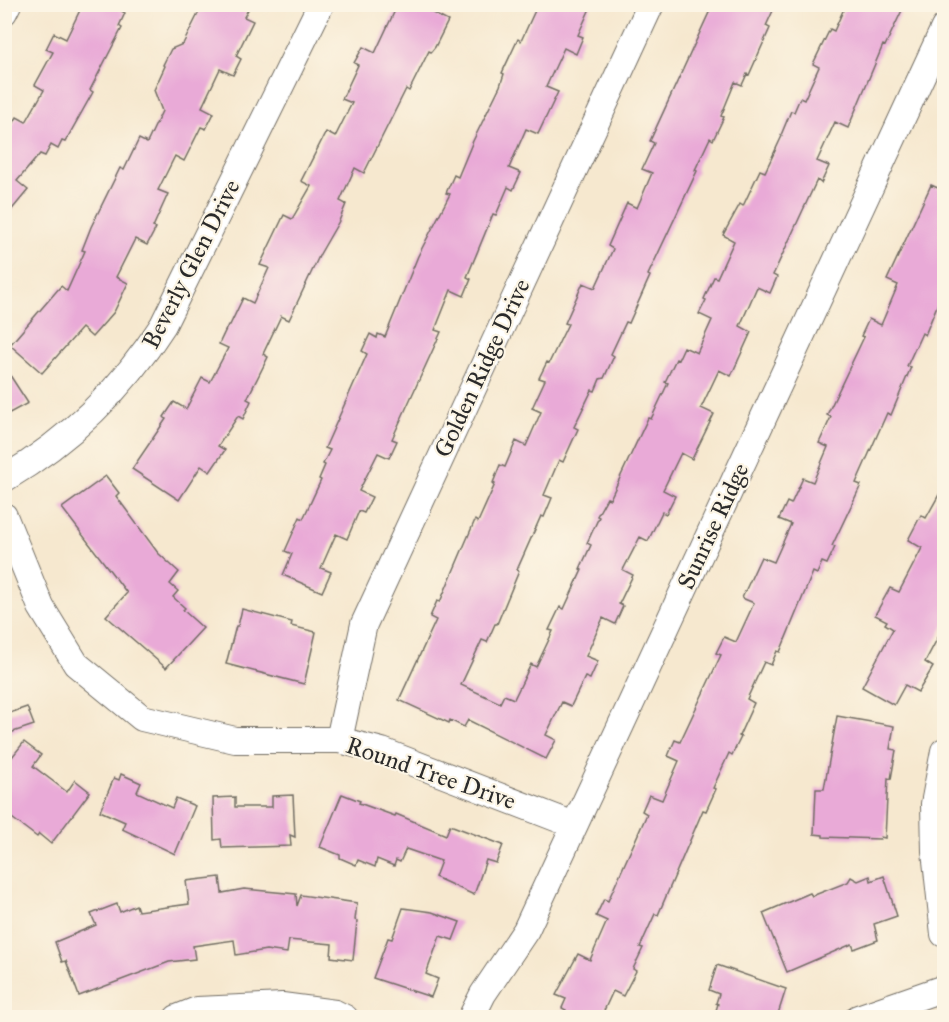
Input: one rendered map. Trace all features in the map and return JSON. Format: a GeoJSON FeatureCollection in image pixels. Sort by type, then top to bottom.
{"type":"FeatureCollection","features":[{"type":"Feature","properties":{"kind":"street"},"geometry":{"type":"LineString","coordinates":[[4,12],[8,4]]}},
{"type":"Feature","properties":{"kind":"street","name":"Beverly Glen Drive"},"geometry":{"type":"LineString","coordinates":[[4,479],[38,459],[88,416],[142,357],[163,325],[321,4]]}},
{"type":"Feature","properties":{"kind":"street","name":"Golden Ridge Drive"},"geometry":{"type":"LineString","coordinates":[[339,740],[364,624],[651,4]]}},
{"type":"Feature","properties":{"kind":"street","name":"Sunrise Ridge"},"geometry":{"type":"LineString","coordinates":[[471,1017],[483,994],[526,930],[945,28]]}},
{"type":"Feature","properties":{"kind":"street","name":"Round Tree Drive"},"geometry":{"type":"LineString","coordinates":[[4,516],[41,607],[76,664],[142,718],[235,740],[339,740],[382,750],[574,825]]}},
{"type":"Feature","properties":{"kind":"street"},"geometry":{"type":"LineString","coordinates":[[945,751],[934,804],[934,827],[945,934]]}},
{"type":"Feature","properties":{"kind":"street"},"geometry":{"type":"LineString","coordinates":[[858,1017],[945,988]]}},
{"type":"Feature","properties":{"kind":"street"},"geometry":{"type":"LineString","coordinates":[[177,1017],[197,1010],[282,1006],[335,1013],[345,1017]]}},
{"type":"Feature","properties":{"kind":"building"},"geometry":{"type":"Polygon","coordinates":[[[83,4],[123,4],[120,10],[125,13],[119,26],[122,28],[90,90],[93,92],[65,142],[62,141],[58,149],[51,145],[45,156],[40,154],[17,181],[28,190],[4,219],[4,139],[17,117],[26,122],[44,90],[35,85],[53,52],[46,49],[54,33],[66,39],[83,4]]]}},
{"type":"Feature","properties":{"kind":"building"},"geometry":{"type":"Polygon","coordinates":[[[203,4],[251,4],[244,17],[253,21],[236,56],[241,59],[233,75],[220,69],[202,107],[214,113],[206,129],[201,127],[184,161],[175,156],[158,190],[168,194],[153,227],[156,228],[147,245],[135,239],[116,277],[128,283],[114,312],[92,337],[82,328],[42,373],[10,345],[61,286],[67,291],[85,251],[82,250],[91,227],[120,168],[124,170],[139,139],[147,143],[162,111],[154,90],[165,66],[163,65],[171,49],[183,44],[203,4]]]}},
{"type":"Feature","properties":{"kind":"building"},"geometry":{"type":"Polygon","coordinates":[[[398,4],[415,4],[448,21],[435,47],[431,52],[429,51],[409,91],[406,89],[364,173],[355,168],[340,201],[346,204],[339,221],[320,254],[289,320],[281,316],[263,354],[268,357],[247,399],[251,401],[243,419],[238,416],[218,446],[225,450],[210,472],[201,466],[179,500],[132,469],[166,419],[164,417],[174,402],[186,409],[202,378],[210,382],[228,348],[219,344],[228,325],[243,298],[253,303],[269,268],[260,265],[284,215],[292,219],[311,186],[301,181],[326,132],[335,137],[352,103],[342,99],[358,65],[354,63],[363,47],[375,53],[398,4]]]}},
{"type":"Feature","properties":{"kind":"building"},"geometry":{"type":"Polygon","coordinates":[[[538,4],[592,4],[578,35],[583,37],[576,54],[564,48],[546,87],[558,92],[538,134],[526,129],[509,168],[521,173],[513,190],[508,187],[496,215],[493,214],[467,277],[471,279],[464,296],[451,290],[435,330],[441,332],[392,439],[397,441],[389,458],[378,453],[359,491],[372,497],[364,513],[359,511],[347,539],[336,534],[321,568],[331,572],[322,592],[283,575],[292,554],[285,551],[300,517],[303,519],[321,480],[319,479],[325,465],[323,464],[330,450],[325,448],[367,354],[362,351],[370,334],[377,338],[378,334],[385,337],[418,256],[450,194],[446,193],[454,175],[458,177],[500,86],[504,74],[502,73],[518,39],[521,41],[538,4]]]}},
{"type":"Feature","properties":{"kind":"building"},"geometry":{"type":"Polygon","coordinates":[[[713,4],[776,4],[766,26],[770,28],[749,75],[747,74],[742,85],[735,82],[721,116],[724,117],[713,140],[710,138],[695,170],[697,171],[648,275],[650,276],[629,323],[626,322],[611,354],[614,356],[604,378],[600,379],[595,391],[592,390],[574,427],[578,429],[563,462],[559,460],[544,495],[552,498],[544,517],[541,516],[517,570],[519,571],[497,624],[487,642],[482,640],[461,685],[500,703],[504,695],[514,699],[531,664],[536,667],[553,631],[549,630],[560,607],[564,609],[582,570],[580,569],[591,545],[587,543],[599,517],[597,516],[607,498],[610,499],[648,418],[651,419],[668,383],[665,382],[676,359],[678,360],[684,347],[697,353],[712,320],[699,314],[714,277],[717,278],[734,241],[723,235],[740,204],[743,206],[760,170],[765,172],[791,111],[794,112],[800,98],[804,100],[819,67],[813,64],[830,29],[834,31],[846,4],[905,4],[885,46],[883,45],[848,128],[835,122],[817,161],[829,166],[821,183],[817,180],[803,210],[773,275],[777,277],[770,293],[757,287],[740,326],[751,332],[731,376],[719,370],[701,408],[714,414],[692,459],[681,453],[663,490],[675,496],[666,514],[662,512],[648,541],[640,537],[623,570],[633,575],[619,604],[623,606],[615,624],[603,618],[586,656],[598,661],[590,679],[585,677],[571,706],[562,702],[546,735],[556,740],[546,759],[468,720],[464,727],[450,720],[449,723],[399,700],[436,620],[430,617],[437,601],[440,602],[475,520],[478,522],[495,484],[493,483],[500,465],[505,467],[516,441],[526,446],[541,412],[532,408],[545,380],[539,378],[568,324],[565,323],[583,283],[595,288],[613,249],[608,246],[627,203],[637,208],[652,173],[642,169],[654,143],[650,141],[713,4]]]}},
{"type":"Feature","properties":{"kind":"building"},"geometry":{"type":"Polygon","coordinates":[[[931,185],[945,191],[945,286],[925,335],[922,333],[907,366],[911,367],[891,415],[887,413],[856,483],[861,485],[832,546],[835,547],[827,564],[822,562],[817,574],[813,572],[780,652],[777,651],[771,665],[764,662],[747,699],[754,703],[739,736],[741,737],[732,755],[729,753],[713,788],[716,789],[706,811],[703,810],[658,915],[655,914],[640,947],[643,948],[633,969],[636,971],[623,996],[613,991],[601,1017],[563,1017],[566,1010],[562,1008],[566,999],[556,995],[578,954],[590,960],[607,921],[596,916],[604,899],[608,901],[647,814],[642,811],[649,795],[662,800],[679,761],[668,756],[675,740],[680,742],[721,655],[716,653],[724,637],[736,642],[754,603],[742,598],[761,557],[774,562],[791,524],[779,519],[787,502],[791,504],[803,478],[813,482],[828,447],[819,443],[831,417],[827,415],[864,337],[861,336],[869,319],[881,325],[898,285],[887,280],[931,185]]]}},
{"type":"Feature","properties":{"kind":"building"},"geometry":{"type":"Polygon","coordinates":[[[4,366],[28,403],[4,416],[4,366]]]}},
{"type":"Feature","properties":{"kind":"building"},"geometry":{"type":"Polygon","coordinates":[[[106,476],[119,493],[116,496],[158,553],[179,572],[170,584],[178,591],[173,597],[185,608],[183,610],[203,628],[166,668],[106,616],[127,593],[62,508],[106,476]]]}},
{"type":"Feature","properties":{"kind":"building"},"geometry":{"type":"Polygon","coordinates":[[[945,484],[945,624],[925,662],[933,667],[918,692],[905,685],[894,705],[862,687],[893,629],[885,624],[887,621],[875,615],[890,588],[899,592],[922,548],[908,540],[921,515],[926,518],[945,484]]]}},
{"type":"Feature","properties":{"kind":"building"},"geometry":{"type":"Polygon","coordinates":[[[242,609],[292,622],[291,626],[316,632],[304,684],[226,664],[242,609]]]}},
{"type":"Feature","properties":{"kind":"building"},"geometry":{"type":"Polygon","coordinates":[[[27,707],[34,725],[4,735],[4,715],[27,707]]]}},
{"type":"Feature","properties":{"kind":"building"},"geometry":{"type":"Polygon","coordinates":[[[837,716],[894,726],[890,749],[896,750],[891,779],[888,778],[885,838],[823,837],[823,835],[814,834],[816,789],[824,789],[837,716]]]}},
{"type":"Feature","properties":{"kind":"building"},"geometry":{"type":"Polygon","coordinates":[[[24,742],[41,755],[33,766],[67,792],[75,780],[90,792],[51,844],[39,834],[37,837],[4,812],[4,767],[24,742]]]}},
{"type":"Feature","properties":{"kind":"building"},"geometry":{"type":"Polygon","coordinates":[[[121,774],[141,783],[137,792],[172,808],[176,798],[195,806],[175,854],[122,829],[125,822],[100,811],[114,778],[119,780],[121,774]]]}},
{"type":"Feature","properties":{"kind":"building"},"geometry":{"type":"Polygon","coordinates":[[[342,794],[360,801],[359,803],[395,816],[396,814],[446,835],[450,825],[503,845],[496,863],[486,860],[474,895],[435,877],[441,861],[406,849],[400,862],[396,860],[394,866],[377,859],[375,867],[358,860],[356,865],[320,847],[342,794]]]}},
{"type":"Feature","properties":{"kind":"building"},"geometry":{"type":"Polygon","coordinates":[[[293,795],[295,837],[290,835],[291,846],[222,848],[221,839],[214,840],[213,798],[235,797],[235,807],[272,807],[272,796],[293,795]]]}},
{"type":"Feature","properties":{"kind":"building"},"geometry":{"type":"Polygon","coordinates":[[[870,876],[871,881],[884,876],[897,916],[874,924],[878,940],[854,949],[852,944],[787,972],[763,913],[810,893],[812,896],[848,882],[851,877],[858,881],[870,876]]]}},
{"type":"Feature","properties":{"kind":"building"},"geometry":{"type":"Polygon","coordinates":[[[220,877],[222,893],[244,889],[296,894],[297,906],[301,895],[357,903],[353,960],[331,957],[332,944],[289,940],[287,953],[266,950],[236,955],[234,940],[193,946],[195,959],[169,962],[79,996],[66,961],[62,962],[55,942],[96,925],[91,914],[117,904],[120,912],[136,905],[138,911],[189,904],[186,881],[220,877]]]}},
{"type":"Feature","properties":{"kind":"building"},"geometry":{"type":"Polygon","coordinates":[[[403,908],[432,912],[460,922],[453,940],[440,936],[426,974],[438,979],[431,997],[373,978],[388,938],[392,939],[403,908]]]}},
{"type":"Feature","properties":{"kind":"building"},"geometry":{"type":"Polygon","coordinates":[[[717,965],[786,989],[777,1017],[714,1017],[719,994],[709,990],[717,965]]]}}]}
